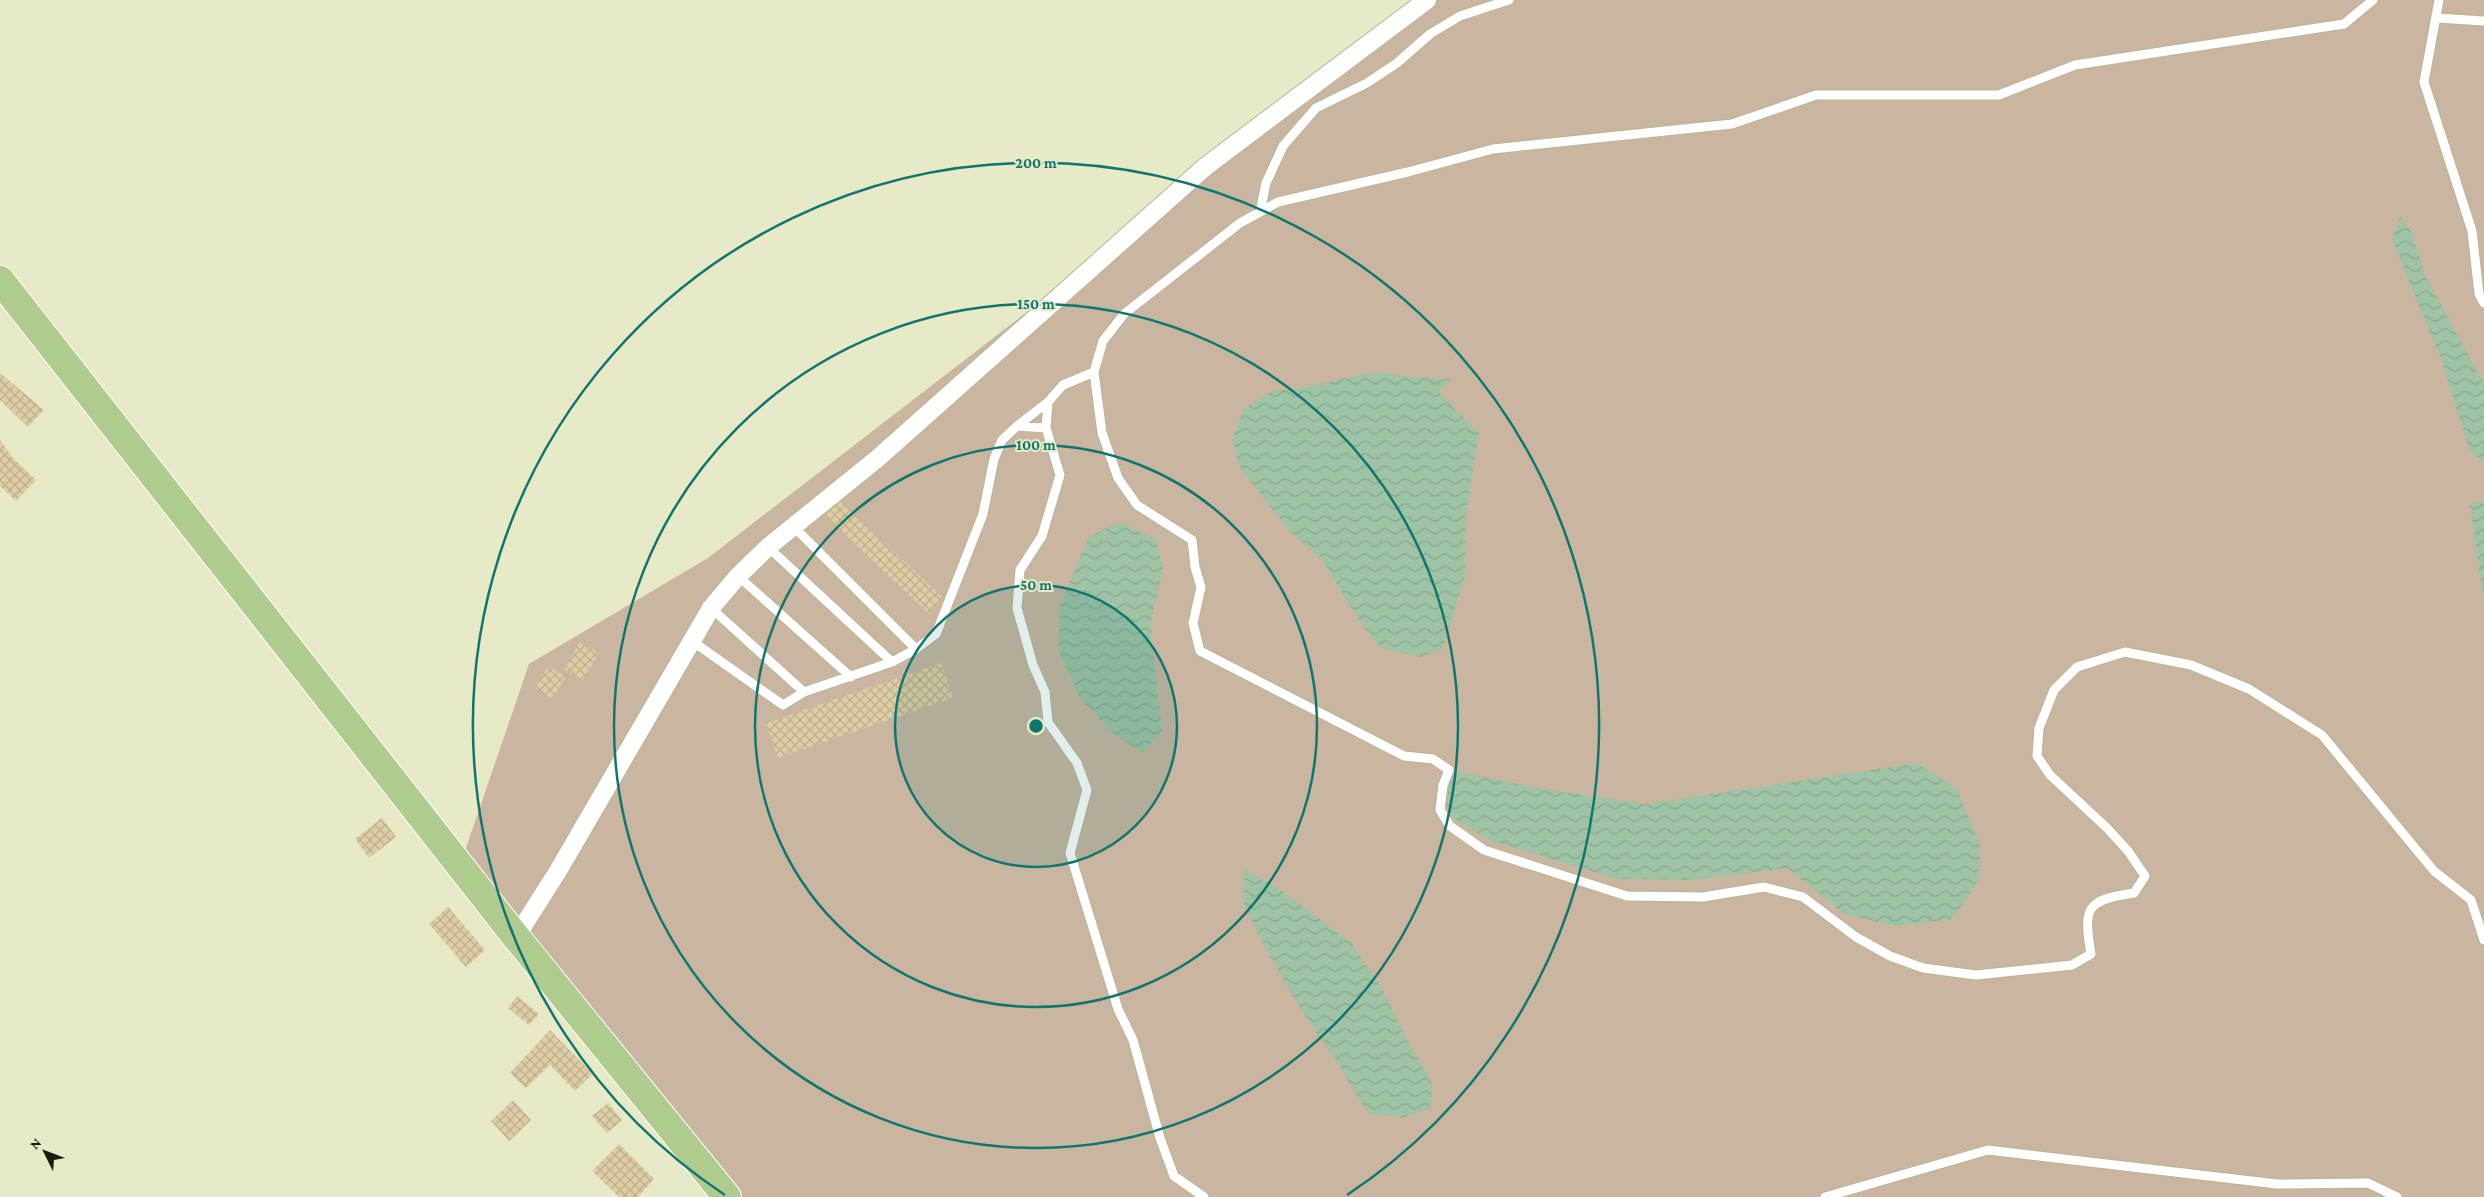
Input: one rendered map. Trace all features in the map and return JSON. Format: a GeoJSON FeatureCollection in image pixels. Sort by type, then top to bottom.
{"type":"FeatureCollection","features":[{"type":"Feature","properties":{"kind":"main road"},"geometry":{"type":"LineString","coordinates":[[0,280],[516,937],[728,1197]]}},
{"type":"Feature","properties":{"kind":"street"},"geometry":{"type":"LineString","coordinates":[[516,937],[558,871],[711,608],[738,576],[768,547],[878,458],[1205,167],[1428,0]]}},
{"type":"Feature","properties":{"kind":"lane"},"geometry":{"type":"LineString","coordinates":[[1260,212],[1266,183],[1284,146],[1316,108],[1367,83],[1397,63],[1430,34],[1460,16],[1509,0]]}},
{"type":"Feature","properties":{"kind":"lane"},"geometry":{"type":"LineString","coordinates":[[2373,0],[2344,24],[2075,65],[1999,95],[1816,95],[1732,124],[1493,149],[1408,172],[1278,202],[1240,223],[1124,314],[1103,341],[1094,372],[1102,433],[1118,478],[1137,504],[1192,540],[1195,567],[1201,587],[1193,623],[1200,651],[1404,756],[1433,759],[1449,770],[1443,785],[1440,810],[1450,826],[1484,850],[1626,896],[1703,897],[1764,887],[1803,897],[1856,937],[1890,956],[1923,968],[1976,974],[2072,965],[2091,954],[2086,923],[2093,906],[2105,898],[2134,893],[2144,876],[2128,852],[2107,828],[2046,769],[2037,756],[2039,728],[2054,690],[2077,667],[2125,652],[2191,665],[2249,689],[2322,735],[2434,871],[2471,900],[2484,940]]}},
{"type":"Feature","properties":{"kind":"lane"},"geometry":{"type":"LineString","coordinates":[[2440,0],[2424,82],[2472,231],[2479,294],[2484,303]]}},
{"type":"Feature","properties":{"kind":"lane"},"geometry":{"type":"LineString","coordinates":[[2437,18],[2484,21]]}},
{"type":"Feature","properties":{"kind":"lane"},"geometry":{"type":"LineString","coordinates":[[692,641],[783,705],[804,692],[892,662],[916,649],[936,634],[983,514],[994,459],[1002,440],[1048,402],[1063,385],[1094,372]]}},
{"type":"Feature","properties":{"kind":"lane"},"geometry":{"type":"LineString","coordinates":[[1048,402],[1046,428],[1060,475],[1042,536],[1020,570],[1017,608],[1033,665],[1045,692],[1048,722],[1077,762],[1087,790],[1070,853],[1118,1008],[1133,1040],[1160,1138],[1174,1176],[1204,1197]]}},
{"type":"Feature","properties":{"kind":"lane"},"geometry":{"type":"LineString","coordinates":[[1018,426],[1046,428]]}},
{"type":"Feature","properties":{"kind":"lane"},"geometry":{"type":"LineString","coordinates":[[794,527],[916,649]]}},
{"type":"Feature","properties":{"kind":"lane"},"geometry":{"type":"LineString","coordinates":[[768,547],[892,662]]}},
{"type":"Feature","properties":{"kind":"lane"},"geometry":{"type":"LineString","coordinates":[[738,576],[851,677]]}},
{"type":"Feature","properties":{"kind":"lane"},"geometry":{"type":"LineString","coordinates":[[711,608],[804,692]]}},
{"type":"Feature","properties":{"kind":"lane"},"geometry":{"type":"LineString","coordinates":[[1825,1197],[1988,1150],[2277,1184],[2368,1183],[2397,1197]]}},
{"type":"Feature","properties":{"kind":"shaded area"},"geometry":{"type":"Polygon","coordinates":[[[1413,0],[2484,0],[2484,1197],[729,1197],[465,851],[529,664],[708,558],[1223,161],[1413,0]]]}},
{"type":"Feature","properties":{"kind":"water"},"geometry":{"type":"Polygon","coordinates":[[[2400,217],[2411,231],[2425,275],[2484,384],[2484,462],[2470,451],[2441,359],[2392,239],[2400,217]]]}},
{"type":"Feature","properties":{"kind":"water"},"geometry":{"type":"Polygon","coordinates":[[[1374,372],[1421,378],[1452,379],[1438,391],[1479,433],[1466,513],[1465,577],[1442,649],[1421,657],[1381,648],[1360,622],[1322,560],[1287,528],[1240,468],[1232,440],[1244,409],[1272,391],[1302,388],[1374,372]]]}},
{"type":"Feature","properties":{"kind":"water"},"geometry":{"type":"Polygon","coordinates":[[[2484,501],[2484,605],[2470,504],[2484,501]]]}},
{"type":"Feature","properties":{"kind":"water"},"geometry":{"type":"Polygon","coordinates":[[[1119,522],[1156,539],[1163,569],[1150,624],[1162,732],[1143,752],[1115,735],[1080,698],[1059,652],[1060,605],[1089,537],[1119,522]]]}},
{"type":"Feature","properties":{"kind":"water"},"geometry":{"type":"Polygon","coordinates":[[[1917,763],[1956,788],[1980,845],[1979,880],[1952,919],[1896,926],[1844,914],[1787,868],[1692,880],[1617,879],[1491,841],[1452,817],[1440,793],[1460,772],[1542,789],[1647,804],[1917,763]]]}},
{"type":"Feature","properties":{"kind":"water"},"geometry":{"type":"Polygon","coordinates":[[[1244,869],[1281,890],[1351,943],[1383,990],[1406,1038],[1432,1083],[1430,1108],[1401,1118],[1368,1113],[1334,1057],[1303,1013],[1261,940],[1244,904],[1244,869]]]}},
{"type":"Feature","properties":{"kind":"building"},"geometry":{"type":"Polygon","coordinates":[[[0,373],[44,410],[28,427],[0,400],[0,373]]]}},
{"type":"Feature","properties":{"kind":"building"},"geometry":{"type":"Polygon","coordinates":[[[0,440],[13,458],[36,480],[16,501],[0,486],[0,440]]]}},
{"type":"Feature","properties":{"kind":"building"},"geometry":{"type":"Polygon","coordinates":[[[841,501],[943,598],[929,614],[825,516],[841,501]]]}},
{"type":"Feature","properties":{"kind":"building"},"geometry":{"type":"Polygon","coordinates":[[[580,642],[599,653],[583,680],[564,669],[580,642]]]}},
{"type":"Feature","properties":{"kind":"building"},"geometry":{"type":"Polygon","coordinates":[[[941,663],[953,698],[778,758],[766,723],[941,663]]]}},
{"type":"Feature","properties":{"kind":"building"},"geometry":{"type":"Polygon","coordinates":[[[548,666],[566,677],[552,699],[535,688],[548,666]]]}},
{"type":"Feature","properties":{"kind":"building"},"geometry":{"type":"Polygon","coordinates":[[[382,818],[396,837],[369,858],[355,839],[382,818]]]}},
{"type":"Feature","properties":{"kind":"building"},"geometry":{"type":"Polygon","coordinates":[[[448,907],[485,950],[466,967],[429,924],[448,907]]]}},
{"type":"Feature","properties":{"kind":"building"},"geometry":{"type":"Polygon","coordinates":[[[517,996],[539,1014],[529,1025],[508,1008],[517,996]]]}},
{"type":"Feature","properties":{"kind":"building"},"geometry":{"type":"Polygon","coordinates":[[[550,1030],[593,1074],[575,1091],[550,1065],[526,1088],[510,1073],[550,1030]]]}},
{"type":"Feature","properties":{"kind":"building"},"geometry":{"type":"Polygon","coordinates":[[[513,1100],[531,1120],[509,1141],[491,1121],[513,1100]]]}},
{"type":"Feature","properties":{"kind":"building"},"geometry":{"type":"Polygon","coordinates":[[[608,1103],[622,1120],[607,1133],[592,1116],[608,1103]]]}},
{"type":"Feature","properties":{"kind":"building"},"geometry":{"type":"Polygon","coordinates":[[[619,1144],[654,1179],[638,1197],[619,1197],[592,1171],[619,1144]]]}}]}
